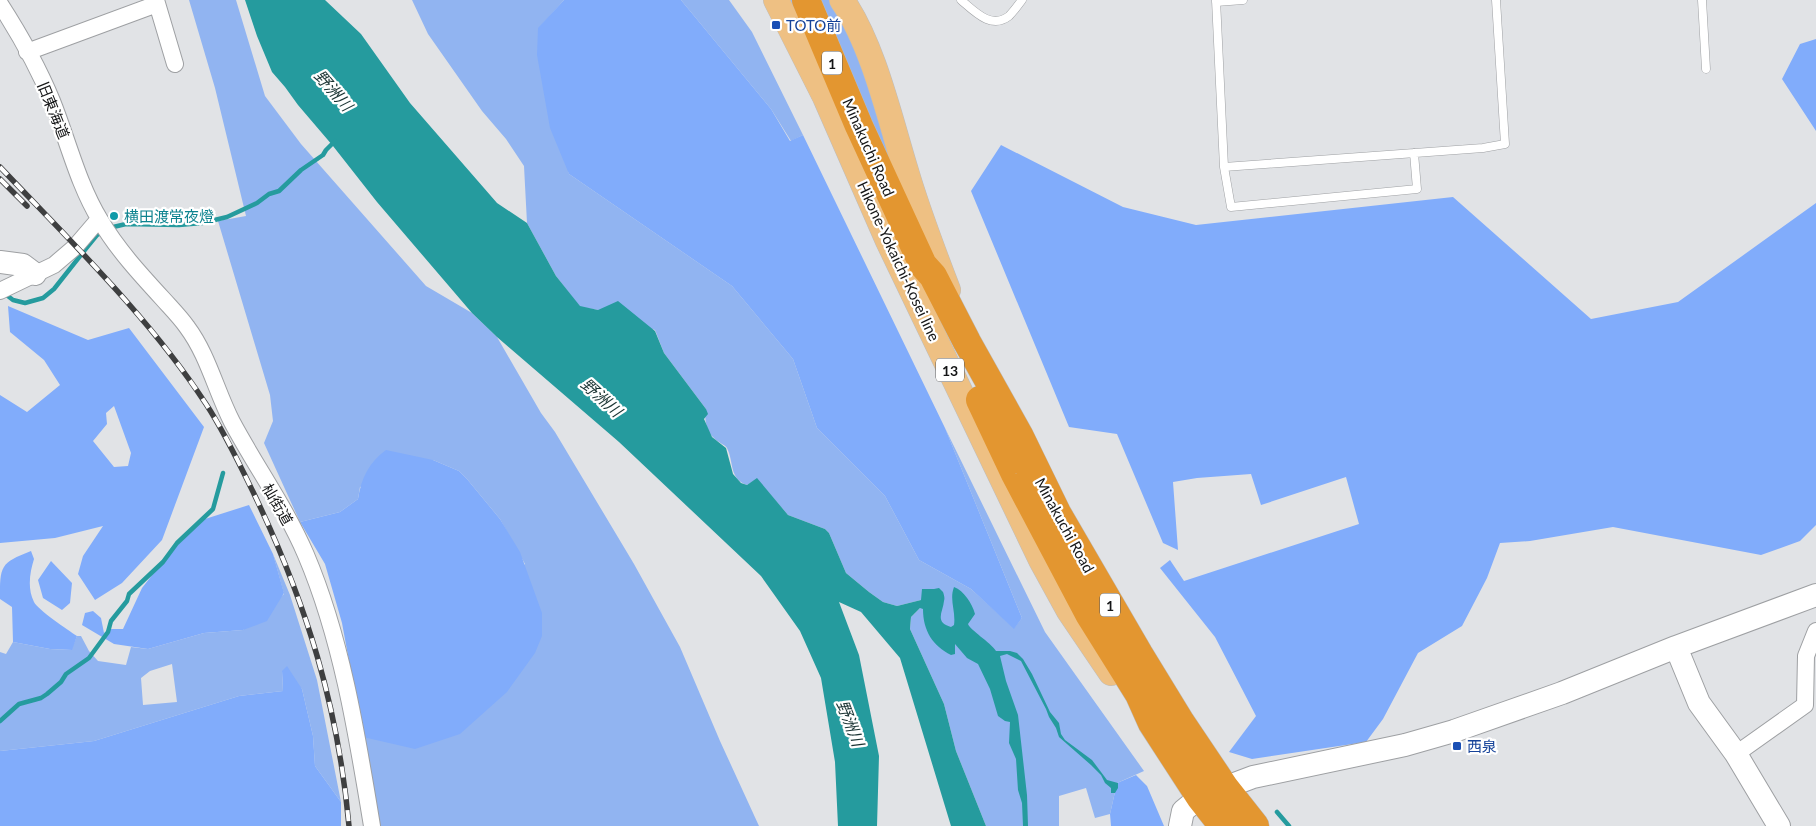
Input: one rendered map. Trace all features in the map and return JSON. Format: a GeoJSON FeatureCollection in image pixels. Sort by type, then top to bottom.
{"type":"FeatureCollection","features":[{"type":"Feature","properties":{"kind":"highway","name":"Minakuchi Road"},"geometry":{"type":"LineString","coordinates":[[806,0],[859,126],[923,265],[933,276],[1019,435],[1057,514],[1180,721],[1212,793],[1223,826]]}},
{"type":"Feature","properties":{"kind":"highway","name":"Minakuchi Road"},"geometry":{"type":"LineString","coordinates":[[923,265],[925,282],[1015,474],[1089,614],[1139,694],[1152,723],[1212,793],[1255,826]]}},
{"type":"Feature","properties":{"kind":"main road","name":"Hikone-Yokaichi-Kosei line"},"geometry":{"type":"LineString","coordinates":[[776,0],[825,97],[888,241],[1041,560],[1069,611],[1131,701],[1152,723]]}},
{"type":"Feature","properties":{"kind":"main road","name":"Hikone-Yokaichi-Kosei line"},"geometry":{"type":"LineString","coordinates":[[842,0],[856,25],[870,57],[931,247],[954,307],[983,363],[984,373]]}},
{"type":"Feature","properties":{"kind":"street"},"geometry":{"type":"LineString","coordinates":[[27,52],[156,2],[175,64]]}},
{"type":"Feature","properties":{"kind":"street","name":"旧東海道"},"geometry":{"type":"LineString","coordinates":[[0,4],[35,64],[85,188],[104,226]]}},
{"type":"Feature","properties":{"kind":"street"},"geometry":{"type":"LineString","coordinates":[[3,289],[54,265],[104,226]]}},
{"type":"Feature","properties":{"kind":"street","name":"杣街道"},"geometry":{"type":"LineString","coordinates":[[104,226],[125,256],[188,327],[232,421],[306,554],[322,598],[341,664],[356,730],[372,826]]}},
{"type":"Feature","properties":{"kind":"street"},"geometry":{"type":"LineString","coordinates":[[0,262],[23,265],[35,274]]}},
{"type":"Feature","properties":{"kind":"street"},"geometry":{"type":"LineString","coordinates":[[1180,826],[1183,811],[1212,793],[1253,777],[1405,745],[1454,731],[1562,693],[1676,647],[1816,595]]}},
{"type":"Feature","properties":{"kind":"street"},"geometry":{"type":"LineString","coordinates":[[1736,754],[1805,705],[1806,656],[1816,631]]}},
{"type":"Feature","properties":{"kind":"street"},"geometry":{"type":"LineString","coordinates":[[1676,647],[1699,703],[1736,754],[1779,826]]}},
{"type":"Feature","properties":{"kind":"lane"},"geometry":{"type":"LineString","coordinates":[[961,0],[987,20],[994,21],[1008,16],[1022,0]]}},
{"type":"Feature","properties":{"kind":"lane"},"geometry":{"type":"LineString","coordinates":[[1243,0],[1216,1],[1224,167],[1231,207],[1417,189],[1414,153]]}},
{"type":"Feature","properties":{"kind":"lane"},"geometry":{"type":"LineString","coordinates":[[1224,167],[1483,148],[1505,144],[1496,0]]}},
{"type":"Feature","properties":{"kind":"lane"},"geometry":{"type":"LineString","coordinates":[[1702,0],[1706,69]]}},
{"type":"Feature","properties":{"kind":"shaded area"},"geometry":{"type":"Polygon","coordinates":[[[189,0],[236,0],[265,96],[301,144],[426,286],[472,313],[497,337],[541,413],[555,432],[634,564],[680,647],[759,826],[376,826],[363,737],[525,564],[500,519],[467,479],[459,471],[433,460],[360,487],[358,499],[340,512],[300,522],[264,443],[273,421],[270,395],[218,221],[246,216],[215,88],[189,0]]]}},
{"type":"Feature","properties":{"kind":"shaded area"},"geometry":{"type":"Polygon","coordinates":[[[412,0],[564,0],[539,28],[569,174],[732,286],[793,359],[817,428],[885,496],[919,560],[971,589],[1014,628],[1022,618],[945,428],[1045,632],[1144,771],[1117,783],[1110,814],[1095,818],[1086,788],[1059,796],[1059,826],[986,826],[956,751],[944,704],[910,629],[911,617],[920,608],[921,600],[897,606],[883,602],[846,573],[829,533],[825,529],[788,515],[757,479],[747,485],[737,479],[727,448],[711,435],[707,428],[706,409],[664,353],[655,330],[598,310],[580,307],[556,276],[527,223],[524,166],[506,139],[482,111],[428,34],[412,0]]]}},
{"type":"Feature","properties":{"kind":"shaded area"},"geometry":{"type":"Polygon","coordinates":[[[564,0],[681,0],[771,109],[790,141],[803,135],[945,428],[1022,618],[1014,629],[971,589],[919,560],[885,496],[817,428],[793,359],[732,286],[569,174],[550,128],[537,55],[538,28],[564,0]]]}},
{"type":"Feature","properties":{"kind":"shaded area"},"geometry":{"type":"Polygon","coordinates":[[[681,0],[729,0],[752,32],[803,135],[791,141],[771,109],[681,0]]]}},
{"type":"Feature","properties":{"kind":"shaded area"},"geometry":{"type":"Polygon","coordinates":[[[789,0],[837,0],[927,246],[845,127],[789,0]]]}},
{"type":"Feature","properties":{"kind":"shaded area"},"geometry":{"type":"Polygon","coordinates":[[[1816,39],[1816,131],[1782,79],[1800,44],[1816,39]]]}},
{"type":"Feature","properties":{"kind":"shaded area"},"geometry":{"type":"Polygon","coordinates":[[[1001,145],[1123,207],[1196,225],[1453,197],[1591,319],[1678,302],[1816,203],[1816,525],[1800,541],[1761,555],[1613,527],[1530,541],[1500,543],[1487,578],[1462,626],[1418,653],[1383,719],[1366,742],[1252,759],[1229,752],[1256,716],[1215,637],[1160,568],[1170,560],[1184,581],[1359,524],[1346,477],[1261,505],[1251,474],[1197,478],[1173,482],[1178,550],[1163,543],[1117,434],[1069,427],[971,191],[1001,145]]]}},
{"type":"Feature","properties":{"kind":"shaded area"},"geometry":{"type":"Polygon","coordinates":[[[8,306],[88,340],[129,328],[204,427],[162,540],[122,583],[95,600],[78,574],[83,556],[103,526],[55,538],[0,543],[0,395],[27,412],[60,385],[44,360],[10,332],[8,306]],[[114,406],[106,413],[107,424],[93,441],[114,467],[128,466],[131,453],[114,406]]]}},
{"type":"Feature","properties":{"kind":"shaded area"},"geometry":{"type":"Polygon","coordinates":[[[386,450],[433,460],[459,471],[467,479],[500,519],[520,552],[542,613],[542,636],[535,653],[507,692],[460,734],[415,749],[363,737],[342,623],[325,564],[300,522],[340,512],[358,499],[361,485],[370,466],[386,450]]]}},
{"type":"Feature","properties":{"kind":"shaded area"},"geometry":{"type":"Polygon","coordinates":[[[249,505],[273,554],[284,593],[267,621],[243,630],[204,633],[148,649],[114,644],[82,625],[85,613],[93,611],[101,618],[104,633],[110,629],[123,629],[142,588],[171,551],[205,519],[249,505]]]}},
{"type":"Feature","properties":{"kind":"shaded area"},"geometry":{"type":"Polygon","coordinates":[[[31,551],[34,559],[30,575],[30,586],[34,602],[47,615],[77,636],[72,650],[50,649],[13,642],[12,607],[0,599],[0,579],[4,567],[8,563],[31,551]]]}},
{"type":"Feature","properties":{"kind":"shaded area"},"geometry":{"type":"Polygon","coordinates":[[[273,554],[290,595],[317,680],[341,802],[315,766],[313,736],[302,689],[282,671],[283,691],[239,696],[94,741],[0,751],[0,652],[6,654],[13,642],[50,649],[71,650],[77,636],[81,636],[89,651],[98,661],[126,665],[131,647],[148,649],[204,633],[243,630],[284,594],[273,554]],[[172,664],[150,671],[141,678],[143,705],[177,702],[172,664]]]}},
{"type":"Feature","properties":{"kind":"shaded area"},"geometry":{"type":"Polygon","coordinates":[[[51,561],[72,583],[70,603],[62,610],[43,598],[38,580],[51,561]]]}},
{"type":"Feature","properties":{"kind":"shaded area"},"geometry":{"type":"Polygon","coordinates":[[[287,666],[302,689],[313,736],[315,766],[341,802],[341,826],[0,826],[0,751],[94,741],[239,696],[283,691],[282,671],[287,666]]]}},
{"type":"Feature","properties":{"kind":"shaded area"},"geometry":{"type":"Polygon","coordinates":[[[1136,775],[1147,786],[1164,826],[1111,826],[1110,814],[1117,783],[1136,775]]]}},
{"type":"Feature","properties":{"kind":"water","name":"野洲川"},"geometry":{"type":"Polygon","coordinates":[[[245,0],[325,0],[361,34],[410,103],[497,203],[527,223],[556,276],[580,306],[598,310],[618,301],[655,331],[664,353],[706,409],[708,414],[704,419],[712,437],[726,448],[733,474],[741,483],[747,485],[757,478],[788,515],[825,529],[829,533],[846,573],[883,602],[897,606],[921,600],[922,589],[939,588],[943,592],[944,598],[941,619],[946,625],[951,627],[954,625],[952,596],[954,587],[961,591],[970,602],[975,614],[968,624],[970,627],[996,651],[1017,653],[1023,659],[1050,712],[1059,723],[1061,734],[1065,740],[1092,760],[1107,780],[1118,783],[1115,793],[1111,793],[1111,788],[1091,765],[1059,737],[1021,661],[1007,654],[1000,656],[1006,681],[1018,715],[1027,795],[1028,826],[1023,826],[1016,759],[1009,743],[1010,722],[998,716],[990,689],[978,664],[967,658],[955,644],[955,654],[951,655],[939,647],[927,631],[923,609],[920,608],[911,617],[910,629],[944,704],[956,751],[986,826],[951,826],[900,658],[861,612],[839,602],[859,655],[879,756],[877,826],[838,826],[835,762],[821,678],[800,631],[761,576],[619,442],[497,337],[472,313],[377,202],[272,72],[245,0]]]}},
{"type":"Feature","properties":{"kind":"waterway"},"geometry":{"type":"LineString","coordinates":[[109,228],[126,224],[179,225],[202,223],[227,217],[257,203],[269,194],[279,191],[301,170],[323,155],[335,141]]}},
{"type":"Feature","properties":{"kind":"waterway"},"geometry":{"type":"LineString","coordinates":[[4,293],[13,300],[25,303],[43,298],[54,289],[97,235],[103,232]]}},
{"type":"Feature","properties":{"kind":"waterway"},"geometry":{"type":"LineString","coordinates":[[0,721],[19,704],[41,698],[47,694],[61,682],[66,674],[89,658],[108,632],[111,621],[127,601],[129,594],[163,562],[177,543],[213,509],[223,473]]}},
{"type":"Feature","properties":{"kind":"waterway"},"geometry":{"type":"LineString","coordinates":[[1277,812],[1289,826]]}},
{"type":"Feature","properties":{"kind":"railway"},"geometry":{"type":"LineString","coordinates":[[0,167],[82,252],[135,311],[184,372],[226,438],[274,537],[305,617],[328,698],[337,739],[349,826]]}},
{"type":"Feature","properties":{"kind":"railway"},"geometry":{"type":"LineString","coordinates":[[0,179],[27,206]]}},
{"type":"Feature","properties":{"kind":"place","name":"TOTO前"},"geometry":{"type":"Point","coordinates":[776,25]}},
{"type":"Feature","properties":{"kind":"place","name":"横田渡常夜燈"},"geometry":{"type":"Point","coordinates":[114,216]}},
{"type":"Feature","properties":{"kind":"place","name":"西泉"},"geometry":{"type":"Point","coordinates":[1457,746]}}]}
